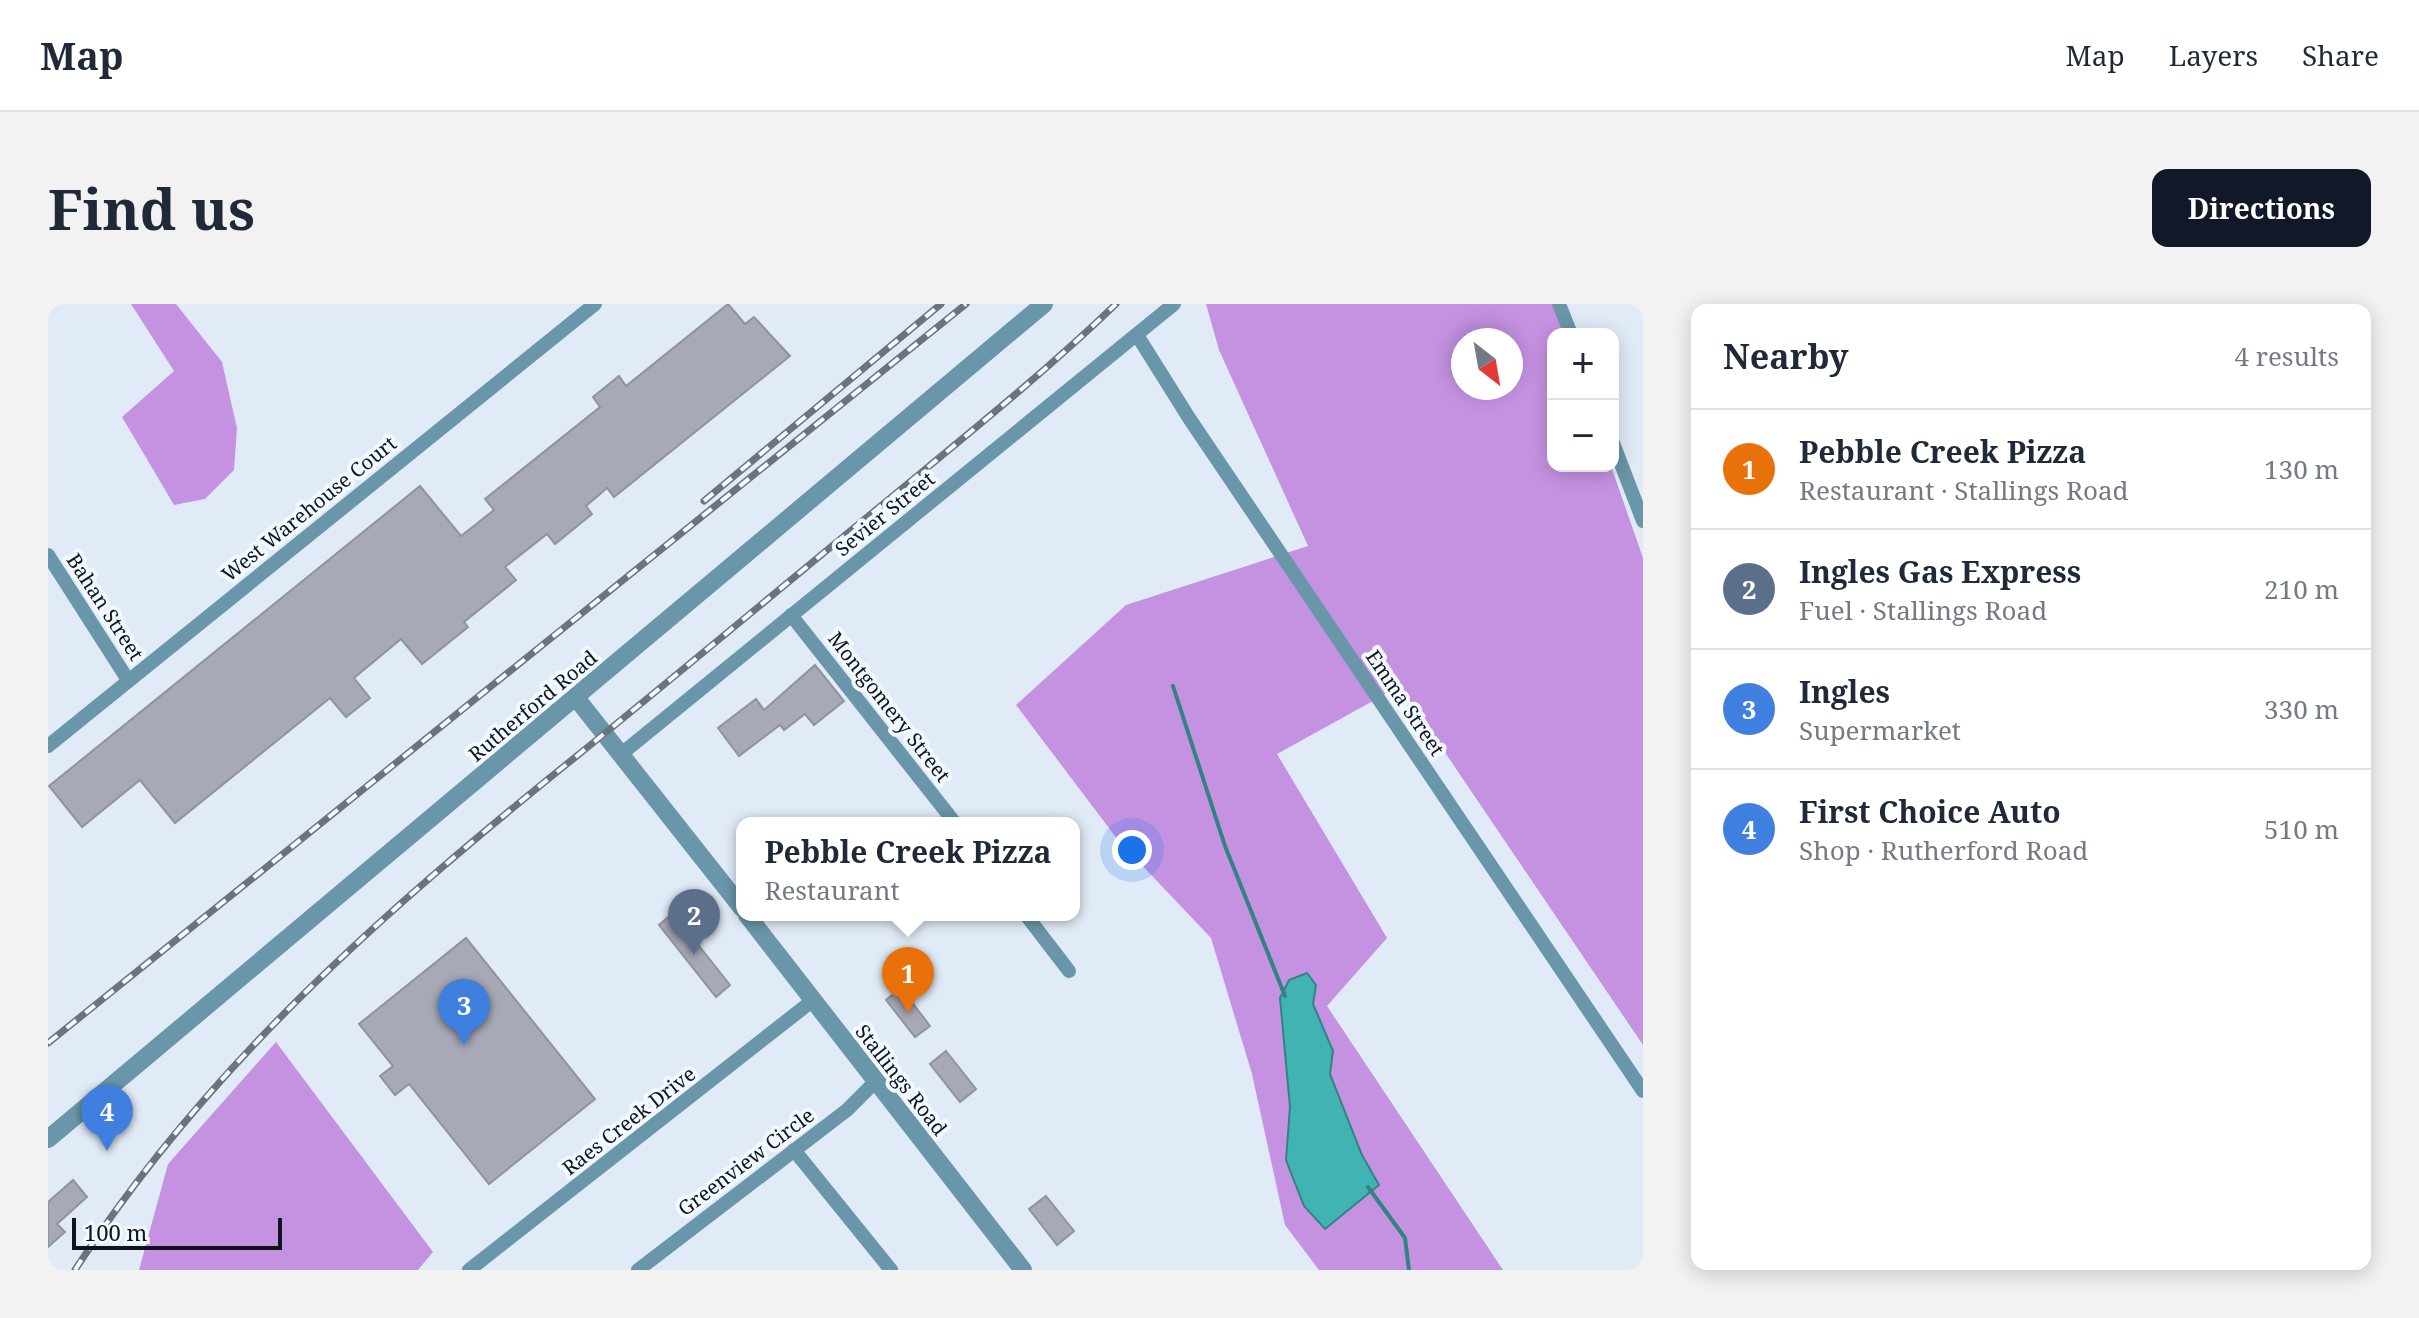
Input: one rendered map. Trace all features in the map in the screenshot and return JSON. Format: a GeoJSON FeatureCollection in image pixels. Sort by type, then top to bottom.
{"type":"FeatureCollection","features":[{"type":"Feature","properties":{"kind":"street","name":"West Warehouse Court"},"geometry":{"type":"LineString","coordinates":[[48,746],[595,304]]}},
{"type":"Feature","properties":{"kind":"street","name":"Rutherford Road"},"geometry":{"type":"LineString","coordinates":[[48,1139],[577,699],[1044,304]]}},
{"type":"Feature","properties":{"kind":"street","name":"Sevier Street"},"geometry":{"type":"LineString","coordinates":[[620,755],[1174,304]]}},
{"type":"Feature","properties":{"kind":"street"},"geometry":{"type":"LineString","coordinates":[[1559,304],[1569,328]]}},
{"type":"Feature","properties":{"kind":"street","name":"Emma Street"},"geometry":{"type":"LineString","coordinates":[[1137,335],[1189,418],[1643,1091]]}},
{"type":"Feature","properties":{"kind":"street"},"geometry":{"type":"LineString","coordinates":[[1619,459],[1643,521]]}},
{"type":"Feature","properties":{"kind":"street","name":"Bahan Street"},"geometry":{"type":"LineString","coordinates":[[48,555],[128,680]]}},
{"type":"Feature","properties":{"kind":"street","name":"Montgomery Street"},"geometry":{"type":"LineString","coordinates":[[791,615],[950,817]]}},
{"type":"Feature","properties":{"kind":"street"},"geometry":{"type":"LineString","coordinates":[[577,699],[736,900]]}},
{"type":"Feature","properties":{"kind":"street","name":"Stallings Road"},"geometry":{"type":"LineString","coordinates":[[752,921],[1023,1270]]}},
{"type":"Feature","properties":{"kind":"street"},"geometry":{"type":"LineString","coordinates":[[1031,921],[1069,971]]}},
{"type":"Feature","properties":{"kind":"street","name":"Raes Creek Drive"},"geometry":{"type":"LineString","coordinates":[[469,1270],[812,1001]]}},
{"type":"Feature","properties":{"kind":"street","name":"Greenview Circle"},"geometry":{"type":"LineString","coordinates":[[638,1270],[847,1110],[875,1082]]}},
{"type":"Feature","properties":{"kind":"street"},"geometry":{"type":"LineString","coordinates":[[794,1150],[891,1270]]}},
{"type":"Feature","properties":{"kind":"shaded area"},"geometry":{"type":"Polygon","coordinates":[[[131,304],[176,304],[222,362],[237,428],[234,470],[205,499],[174,505],[122,417],[174,371],[131,304]]]}},
{"type":"Feature","properties":{"kind":"shaded area"},"geometry":{"type":"Polygon","coordinates":[[[1206,304],[1553,304],[1562,328],[1547,328],[1547,472],[1613,472],[1643,558],[1643,1045],[1400,686],[1277,754],[1387,938],[1327,1006],[1503,1270],[1319,1270],[1285,1225],[1252,1074],[1211,938],[1118,840],[1016,705],[1126,605],[1308,546],[1219,350],[1206,304]]]}},
{"type":"Feature","properties":{"kind":"shaded area"},"geometry":{"type":"Polygon","coordinates":[[[1307,973],[1316,985],[1313,1004],[1333,1051],[1330,1074],[1362,1155],[1379,1185],[1325,1229],[1304,1206],[1286,1160],[1290,1107],[1280,998],[1289,980],[1307,973]]]}},
{"type":"Feature","properties":{"kind":"shaded area"},"geometry":{"type":"Polygon","coordinates":[[[276,1042],[433,1252],[418,1270],[139,1270],[168,1164],[276,1042]]]}},
{"type":"Feature","properties":{"kind":"building"},"geometry":{"type":"Polygon","coordinates":[[[728,304],[745,324],[754,317],[790,356],[614,497],[607,488],[586,506],[592,514],[555,544],[547,534],[505,567],[516,580],[464,622],[468,627],[422,664],[401,639],[354,678],[370,698],[346,717],[330,698],[175,823],[140,780],[82,827],[49,786],[420,486],[461,536],[494,510],[485,499],[600,407],[593,397],[619,376],[626,386],[728,304]]]}},
{"type":"Feature","properties":{"kind":"building"},"geometry":{"type":"Polygon","coordinates":[[[815,665],[844,701],[814,725],[805,714],[784,730],[780,725],[739,756],[718,728],[756,699],[764,710],[815,665]]]}},
{"type":"Feature","properties":{"kind":"building"},"geometry":{"type":"Polygon","coordinates":[[[673,913],[730,985],[716,997],[659,925],[673,913]]]}},
{"type":"Feature","properties":{"kind":"building"},"geometry":{"type":"Polygon","coordinates":[[[466,938],[595,1099],[489,1184],[409,1084],[395,1095],[380,1076],[393,1066],[359,1024],[466,938]]]}},
{"type":"Feature","properties":{"kind":"building"},"geometry":{"type":"Polygon","coordinates":[[[901,988],[930,1026],[915,1037],[886,1000],[901,988]]]}},
{"type":"Feature","properties":{"kind":"building"},"geometry":{"type":"Polygon","coordinates":[[[946,1051],[976,1089],[960,1102],[930,1064],[946,1051]]]}},
{"type":"Feature","properties":{"kind":"building"},"geometry":{"type":"Polygon","coordinates":[[[73,1180],[87,1197],[57,1224],[65,1232],[48,1247],[48,1202],[73,1180]]]}},
{"type":"Feature","properties":{"kind":"building"},"geometry":{"type":"Polygon","coordinates":[[[1046,1196],[1074,1231],[1057,1245],[1029,1209],[1046,1196]]]}},
{"type":"Feature","properties":{"kind":"waterway"},"geometry":{"type":"LineString","coordinates":[[1173,686],[1225,846],[1285,996]]}},
{"type":"Feature","properties":{"kind":"waterway"},"geometry":{"type":"LineString","coordinates":[[1368,1187],[1405,1238],[1409,1270]]}},
{"type":"Feature","properties":{"kind":"railway"},"geometry":{"type":"LineString","coordinates":[[704,501],[941,304]]}},
{"type":"Feature","properties":{"kind":"railway"},"geometry":{"type":"LineString","coordinates":[[48,1043],[966,304]]}},
{"type":"Feature","properties":{"kind":"railway"},"geometry":{"type":"LineString","coordinates":[[75,1270],[127,1195],[183,1124],[243,1057],[371,930],[508,812],[998,409],[1116,304]]}},
{"type":"Feature","properties":{"kind":"place","name":"Ingles Gas Express"},"geometry":{"type":"Point","coordinates":[694,955]}},
{"type":"Feature","properties":{"kind":"place","name":"Pebble Creek Pizza"},"geometry":{"type":"Point","coordinates":[908,1013]}},
{"type":"Feature","properties":{"kind":"place","name":"Ingles"},"geometry":{"type":"Point","coordinates":[464,1045]}},
{"type":"Feature","properties":{"kind":"place","name":"First Choice Auto"},"geometry":{"type":"Point","coordinates":[107,1151]}}]}
